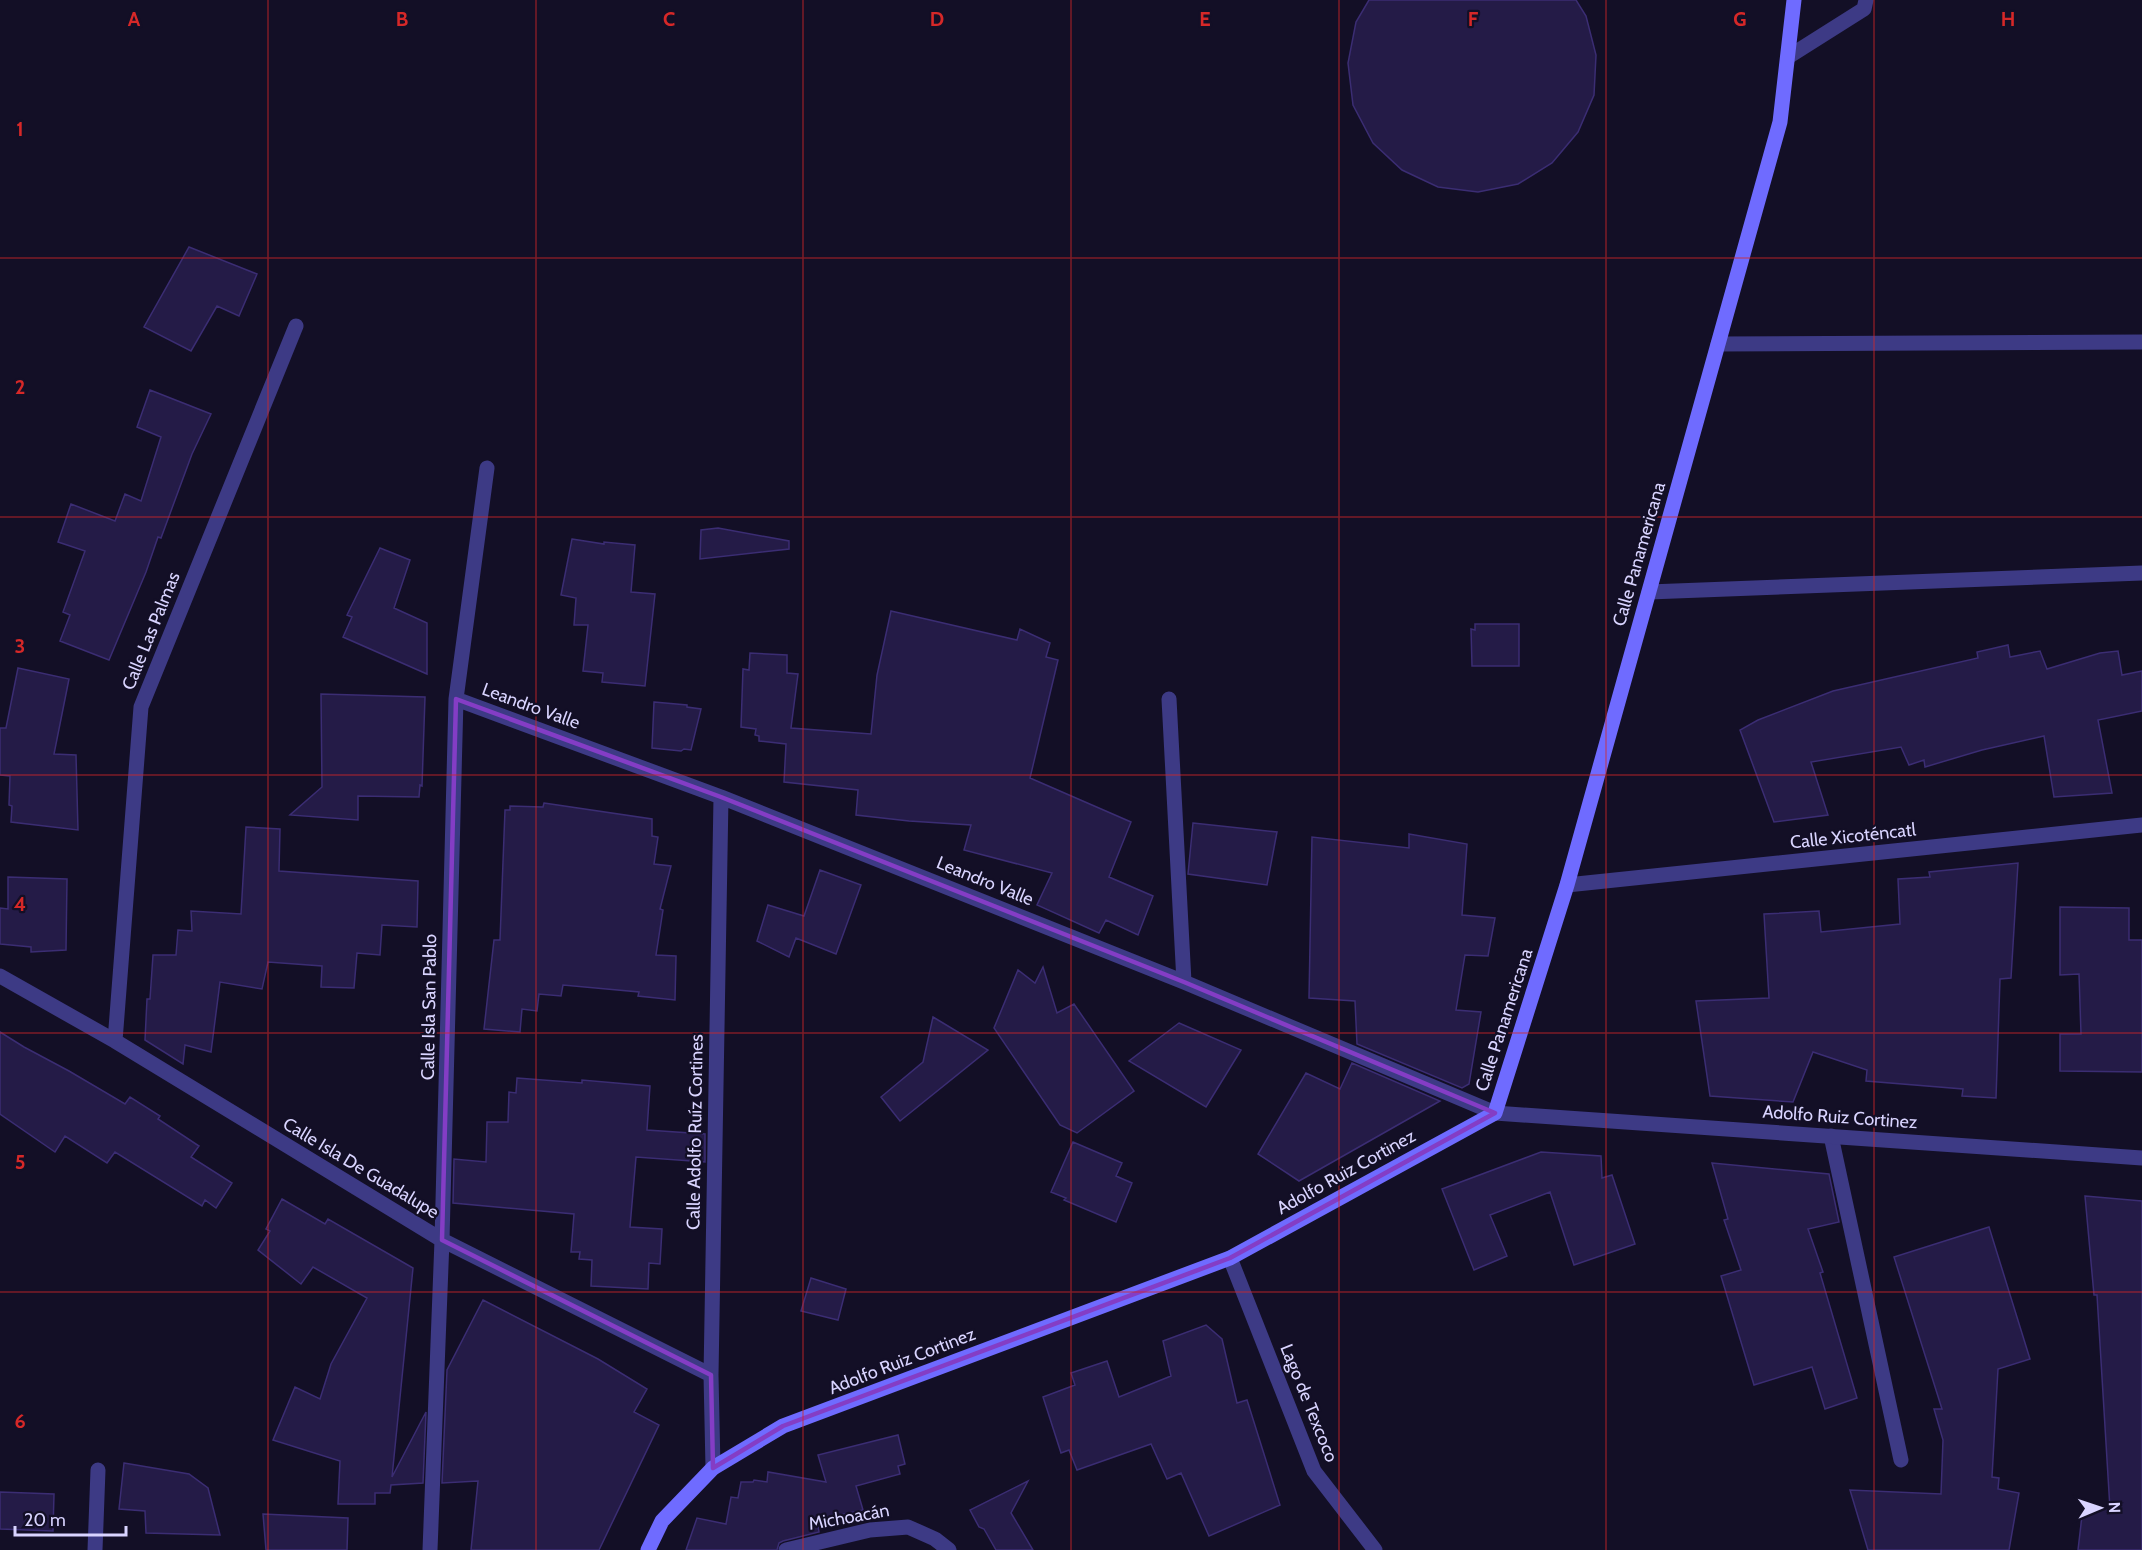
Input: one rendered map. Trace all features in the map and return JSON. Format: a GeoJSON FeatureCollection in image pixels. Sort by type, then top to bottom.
{"type":"FeatureCollection","features":[{"type":"Feature","properties":{"kind":"main road","name":"Calle Panamericana"},"geometry":{"type":"LineString","coordinates":[[1495,1113],[1567,885],[1780,122],[1794,0]]}},
{"type":"Feature","properties":{"kind":"main road","name":"Adolfo Ruiz Cortinez"},"geometry":{"type":"LineString","coordinates":[[648,1550],[662,1521],[713,1468],[783,1426],[1230,1258],[1495,1113]]}},
{"type":"Feature","properties":{"kind":"street"},"geometry":{"type":"LineString","coordinates":[[1788,57],[1864,9],[1866,0]]}},
{"type":"Feature","properties":{"kind":"street","name":"Calle Las Palmas"},"geometry":{"type":"LineString","coordinates":[[115,1041],[141,707],[296,326]]}},
{"type":"Feature","properties":{"kind":"street"},"geometry":{"type":"LineString","coordinates":[[1718,344],[2142,342]]}},
{"type":"Feature","properties":{"kind":"street","name":"Calle Isla San Pablo"},"geometry":{"type":"LineString","coordinates":[[430,1550],[442,1240],[456,699],[488,468]]}},
{"type":"Feature","properties":{"kind":"street"},"geometry":{"type":"LineString","coordinates":[[1649,592],[2142,573]]}},
{"type":"Feature","properties":{"kind":"street","name":"Leandro Valle"},"geometry":{"type":"LineString","coordinates":[[456,699],[721,797],[1184,981],[1495,1113]]}},
{"type":"Feature","properties":{"kind":"street"},"geometry":{"type":"LineString","coordinates":[[1169,699],[1184,981]]}},
{"type":"Feature","properties":{"kind":"street","name":"Calle Adolfo Ruíz Cortines"},"geometry":{"type":"LineString","coordinates":[[713,1468],[711,1375],[721,797]]}},
{"type":"Feature","properties":{"kind":"street","name":"Calle Xicoténcatl"},"geometry":{"type":"LineString","coordinates":[[1567,885],[2142,825]]}},
{"type":"Feature","properties":{"kind":"street","name":"Calle Isla De Guadalupe"},"geometry":{"type":"LineString","coordinates":[[0,976],[115,1041],[442,1240],[711,1375]]}},
{"type":"Feature","properties":{"kind":"street","name":"Adolfo Ruiz Cortinez"},"geometry":{"type":"LineString","coordinates":[[1495,1113],[2142,1158]]}},
{"type":"Feature","properties":{"kind":"street"},"geometry":{"type":"LineString","coordinates":[[1832,1136],[1901,1460]]}},
{"type":"Feature","properties":{"kind":"street","name":"Lago de Texcoco"},"geometry":{"type":"LineString","coordinates":[[1230,1258],[1314,1471],[1375,1550]]}},
{"type":"Feature","properties":{"kind":"street"},"geometry":{"type":"LineString","coordinates":[[95,1550],[98,1470]]}},
{"type":"Feature","properties":{"kind":"street","name":"Michoacán"},"geometry":{"type":"LineString","coordinates":[[786,1550],[870,1530],[908,1527],[935,1539],[949,1550]]}},
{"type":"Feature","properties":{"kind":"highlighted area"},"geometry":{"type":"Polygon","coordinates":[[[456,699],[721,797],[1184,982],[1495,1113],[1230,1258],[783,1426],[713,1468],[711,1375],[442,1240],[456,699]]]}},
{"type":"Feature","properties":{"kind":"building"},"geometry":{"type":"Polygon","coordinates":[[[1369,0],[1576,0],[1586,16],[1596,55],[1594,95],[1578,132],[1552,163],[1518,184],[1478,192],[1438,187],[1402,170],[1373,143],[1353,105],[1348,63],[1356,22],[1369,0]]]}},
{"type":"Feature","properties":{"kind":"building"},"geometry":{"type":"Polygon","coordinates":[[[189,247],[257,274],[239,316],[217,306],[191,351],[144,327],[189,247]]]}},
{"type":"Feature","properties":{"kind":"building"},"geometry":{"type":"Polygon","coordinates":[[[150,390],[211,414],[192,454],[161,538],[158,537],[146,572],[109,660],[60,641],[70,615],[63,612],[85,551],[58,542],[71,504],[115,521],[125,494],[141,501],[161,437],[137,427],[150,390]]]}},
{"type":"Feature","properties":{"kind":"building"},"geometry":{"type":"Polygon","coordinates":[[[718,528],[789,541],[789,549],[700,559],[701,530],[718,528]]]}},
{"type":"Feature","properties":{"kind":"building"},"geometry":{"type":"Polygon","coordinates":[[[572,539],[604,544],[604,542],[635,545],[631,592],[655,594],[645,686],[602,682],[603,673],[583,671],[588,625],[574,625],[576,598],[561,595],[572,539]]]}},
{"type":"Feature","properties":{"kind":"building"},"geometry":{"type":"Polygon","coordinates":[[[380,548],[410,560],[394,608],[427,623],[427,674],[343,637],[352,617],[347,615],[380,548]]]}},
{"type":"Feature","properties":{"kind":"building"},"geometry":{"type":"Polygon","coordinates":[[[891,611],[1017,640],[1020,629],[1050,643],[1046,657],[1058,660],[1030,778],[1131,822],[1109,877],[1153,896],[1138,935],[1106,920],[1099,933],[1037,905],[1052,873],[964,850],[971,825],[856,815],[858,790],[784,782],[786,744],[759,741],[759,736],[755,735],[756,729],[741,727],[743,669],[749,670],[750,653],[787,655],[787,673],[798,674],[791,728],[871,734],[877,675],[891,611]]]}},
{"type":"Feature","properties":{"kind":"building"},"geometry":{"type":"Polygon","coordinates":[[[1475,624],[1519,624],[1519,666],[1472,666],[1471,629],[1475,630],[1475,624]]]}},
{"type":"Feature","properties":{"kind":"building"},"geometry":{"type":"Polygon","coordinates":[[[2008,645],[2010,657],[2040,651],[2047,669],[2100,653],[2118,651],[2122,675],[2142,671],[2142,711],[2098,720],[2112,793],[2054,797],[2044,736],[1982,750],[1925,767],[1924,760],[1909,765],[1901,747],[1811,762],[1828,815],[1774,822],[1740,730],[1758,720],[1833,691],[1978,658],[1977,652],[2008,645]]]}},
{"type":"Feature","properties":{"kind":"building"},"geometry":{"type":"Polygon","coordinates":[[[18,668],[69,679],[54,754],[76,755],[78,830],[11,822],[10,776],[0,775],[0,728],[6,728],[18,668]]]}},
{"type":"Feature","properties":{"kind":"building"},"geometry":{"type":"Polygon","coordinates":[[[321,694],[425,697],[422,786],[420,785],[419,797],[358,796],[358,820],[290,815],[322,787],[321,694]]]}},
{"type":"Feature","properties":{"kind":"building"},"geometry":{"type":"Polygon","coordinates":[[[654,702],[687,705],[687,707],[701,709],[691,750],[652,748],[654,702]]]}},
{"type":"Feature","properties":{"kind":"building"},"geometry":{"type":"Polygon","coordinates":[[[544,803],[652,819],[652,836],[658,837],[654,864],[671,866],[660,909],[663,910],[656,955],[676,956],[675,1000],[638,996],[639,992],[563,985],[561,996],[539,994],[537,1011],[522,1009],[520,1032],[484,1029],[494,940],[500,940],[505,810],[510,810],[510,806],[543,807],[544,803]]]}},
{"type":"Feature","properties":{"kind":"building"},"geometry":{"type":"Polygon","coordinates":[[[1193,823],[1277,832],[1267,885],[1188,874],[1193,823]]]}},
{"type":"Feature","properties":{"kind":"building"},"geometry":{"type":"Polygon","coordinates":[[[246,827],[280,829],[279,871],[418,881],[417,927],[382,925],[380,955],[357,953],[354,988],[321,987],[322,966],[268,962],[262,989],[220,982],[211,1052],[185,1045],[183,1064],[145,1040],[147,999],[150,999],[153,955],[176,955],[178,930],[192,931],[191,911],[241,914],[246,827]]]}},
{"type":"Feature","properties":{"kind":"building"},"geometry":{"type":"Polygon","coordinates":[[[1409,834],[1467,844],[1462,915],[1495,918],[1488,956],[1465,955],[1456,1010],[1481,1012],[1469,1084],[1462,1088],[1357,1044],[1355,1001],[1309,998],[1312,837],[1409,848],[1409,834]]]}},
{"type":"Feature","properties":{"kind":"building"},"geometry":{"type":"Polygon","coordinates":[[[2018,863],[2011,978],[2000,979],[1996,1098],[1962,1096],[1963,1089],[1866,1081],[1867,1070],[1813,1052],[1793,1102],[1710,1096],[1696,1001],[1769,998],[1764,914],[1819,911],[1821,932],[1900,924],[1898,879],[1930,877],[1929,872],[2018,863]]]}},
{"type":"Feature","properties":{"kind":"building"},"geometry":{"type":"Polygon","coordinates":[[[820,870],[861,885],[836,954],[796,938],[789,957],[757,941],[768,905],[804,916],[820,870]]]}},
{"type":"Feature","properties":{"kind":"building"},"geometry":{"type":"Polygon","coordinates":[[[8,877],[67,879],[66,950],[31,952],[31,947],[0,944],[0,908],[8,909],[8,877]]]}},
{"type":"Feature","properties":{"kind":"building"},"geometry":{"type":"Polygon","coordinates":[[[2060,907],[2129,908],[2129,940],[2142,940],[2142,1072],[2060,1071],[2060,1034],[2081,1034],[2079,974],[2060,975],[2060,907]]]}},
{"type":"Feature","properties":{"kind":"building"},"geometry":{"type":"Polygon","coordinates":[[[1043,967],[1057,1013],[1074,1004],[1134,1091],[1077,1133],[1060,1125],[994,1028],[1018,970],[1035,983],[1043,967]]]}},
{"type":"Feature","properties":{"kind":"building"},"geometry":{"type":"Polygon","coordinates":[[[933,1017],[988,1050],[900,1121],[881,1097],[923,1062],[933,1017]]]}},
{"type":"Feature","properties":{"kind":"building"},"geometry":{"type":"Polygon","coordinates":[[[1179,1023],[1241,1050],[1206,1107],[1129,1061],[1179,1023]]]}},
{"type":"Feature","properties":{"kind":"building"},"geometry":{"type":"Polygon","coordinates":[[[0,1032],[125,1104],[130,1097],[160,1116],[158,1119],[199,1146],[191,1157],[232,1183],[216,1208],[205,1200],[202,1206],[115,1152],[107,1163],[65,1136],[55,1152],[0,1114],[0,1032]]]}},
{"type":"Feature","properties":{"kind":"building"},"geometry":{"type":"Polygon","coordinates":[[[1352,1063],[1440,1101],[1299,1181],[1258,1154],[1306,1073],[1340,1089],[1352,1063]]]}},
{"type":"Feature","properties":{"kind":"building"},"geometry":{"type":"Polygon","coordinates":[[[517,1078],[582,1083],[582,1080],[650,1086],[647,1130],[705,1134],[705,1162],[636,1157],[630,1227],[662,1229],[660,1264],[649,1263],[648,1289],[591,1286],[592,1260],[579,1259],[580,1252],[571,1252],[574,1214],[453,1203],[454,1159],[486,1162],[487,1122],[508,1122],[509,1092],[516,1093],[517,1078]]]}},
{"type":"Feature","properties":{"kind":"building"},"geometry":{"type":"Polygon","coordinates":[[[1073,1142],[1122,1163],[1116,1176],[1132,1183],[1116,1222],[1064,1200],[1066,1198],[1051,1192],[1073,1142]]]}},
{"type":"Feature","properties":{"kind":"building"},"geometry":{"type":"Polygon","coordinates":[[[1541,1152],[1601,1156],[1602,1178],[1612,1175],[1635,1244],[1574,1265],[1550,1192],[1490,1215],[1507,1256],[1474,1270],[1442,1189],[1541,1152]]]}},
{"type":"Feature","properties":{"kind":"building"},"geometry":{"type":"Polygon","coordinates":[[[1712,1163],[1829,1174],[1839,1222],[1808,1229],[1823,1272],[1820,1273],[1857,1398],[1825,1409],[1812,1367],[1754,1385],[1721,1276],[1741,1270],[1724,1220],[1728,1219],[1712,1163]]]}},
{"type":"Feature","properties":{"kind":"building"},"geometry":{"type":"Polygon","coordinates":[[[2085,1196],[2142,1201],[2142,1550],[2078,1550],[2083,1507],[2110,1509],[2097,1295],[2094,1295],[2085,1196]]]}},
{"type":"Feature","properties":{"kind":"building"},"geometry":{"type":"Polygon","coordinates":[[[282,1199],[325,1224],[328,1219],[413,1268],[392,1477],[426,1412],[423,1483],[391,1485],[390,1493],[375,1493],[375,1504],[338,1504],[340,1461],[273,1440],[295,1387],[320,1399],[331,1364],[367,1298],[313,1267],[301,1284],[258,1250],[270,1231],[266,1229],[282,1199]]]}},
{"type":"Feature","properties":{"kind":"building"},"geometry":{"type":"Polygon","coordinates":[[[1989,1227],[2030,1359],[1998,1369],[1992,1477],[1999,1478],[1998,1489],[2019,1493],[2009,1550],[1868,1550],[1850,1490],[1941,1494],[1943,1440],[1934,1409],[1942,1409],[1894,1257],[1989,1227]]]}},
{"type":"Feature","properties":{"kind":"building"},"geometry":{"type":"Polygon","coordinates":[[[811,1278],[846,1289],[838,1320],[801,1311],[811,1278]]]}},
{"type":"Feature","properties":{"kind":"building"},"geometry":{"type":"Polygon","coordinates":[[[483,1300],[598,1359],[647,1389],[634,1412],[659,1425],[599,1550],[471,1550],[478,1481],[442,1483],[447,1370],[483,1300]]]}},
{"type":"Feature","properties":{"kind":"building"},"geometry":{"type":"Polygon","coordinates":[[[1206,1325],[1222,1339],[1237,1403],[1247,1400],[1280,1505],[1209,1536],[1181,1473],[1167,1479],[1151,1444],[1077,1470],[1069,1450],[1061,1453],[1043,1397],[1075,1385],[1071,1373],[1107,1361],[1119,1397],[1171,1376],[1163,1341],[1206,1325]]]}},
{"type":"Feature","properties":{"kind":"building"},"geometry":{"type":"Polygon","coordinates":[[[898,1435],[905,1464],[898,1466],[900,1474],[856,1486],[863,1510],[817,1520],[819,1532],[783,1541],[779,1543],[777,1550],[686,1550],[697,1518],[726,1524],[731,1497],[738,1498],[741,1482],[753,1482],[754,1480],[767,1482],[768,1472],[826,1482],[818,1455],[898,1435]]]}},
{"type":"Feature","properties":{"kind":"building"},"geometry":{"type":"Polygon","coordinates":[[[124,1463],[189,1474],[208,1488],[220,1535],[146,1533],[145,1511],[119,1509],[124,1463]]]}},
{"type":"Feature","properties":{"kind":"building"},"geometry":{"type":"Polygon","coordinates":[[[1028,1481],[1011,1513],[1033,1550],[996,1550],[970,1510],[1028,1481]]]}},
{"type":"Feature","properties":{"kind":"building"},"geometry":{"type":"Polygon","coordinates":[[[0,1492],[54,1494],[53,1531],[0,1529],[0,1492]]]}},
{"type":"Feature","properties":{"kind":"building"},"geometry":{"type":"Polygon","coordinates":[[[263,1514],[348,1518],[347,1550],[266,1550],[263,1514]]]}}]}
